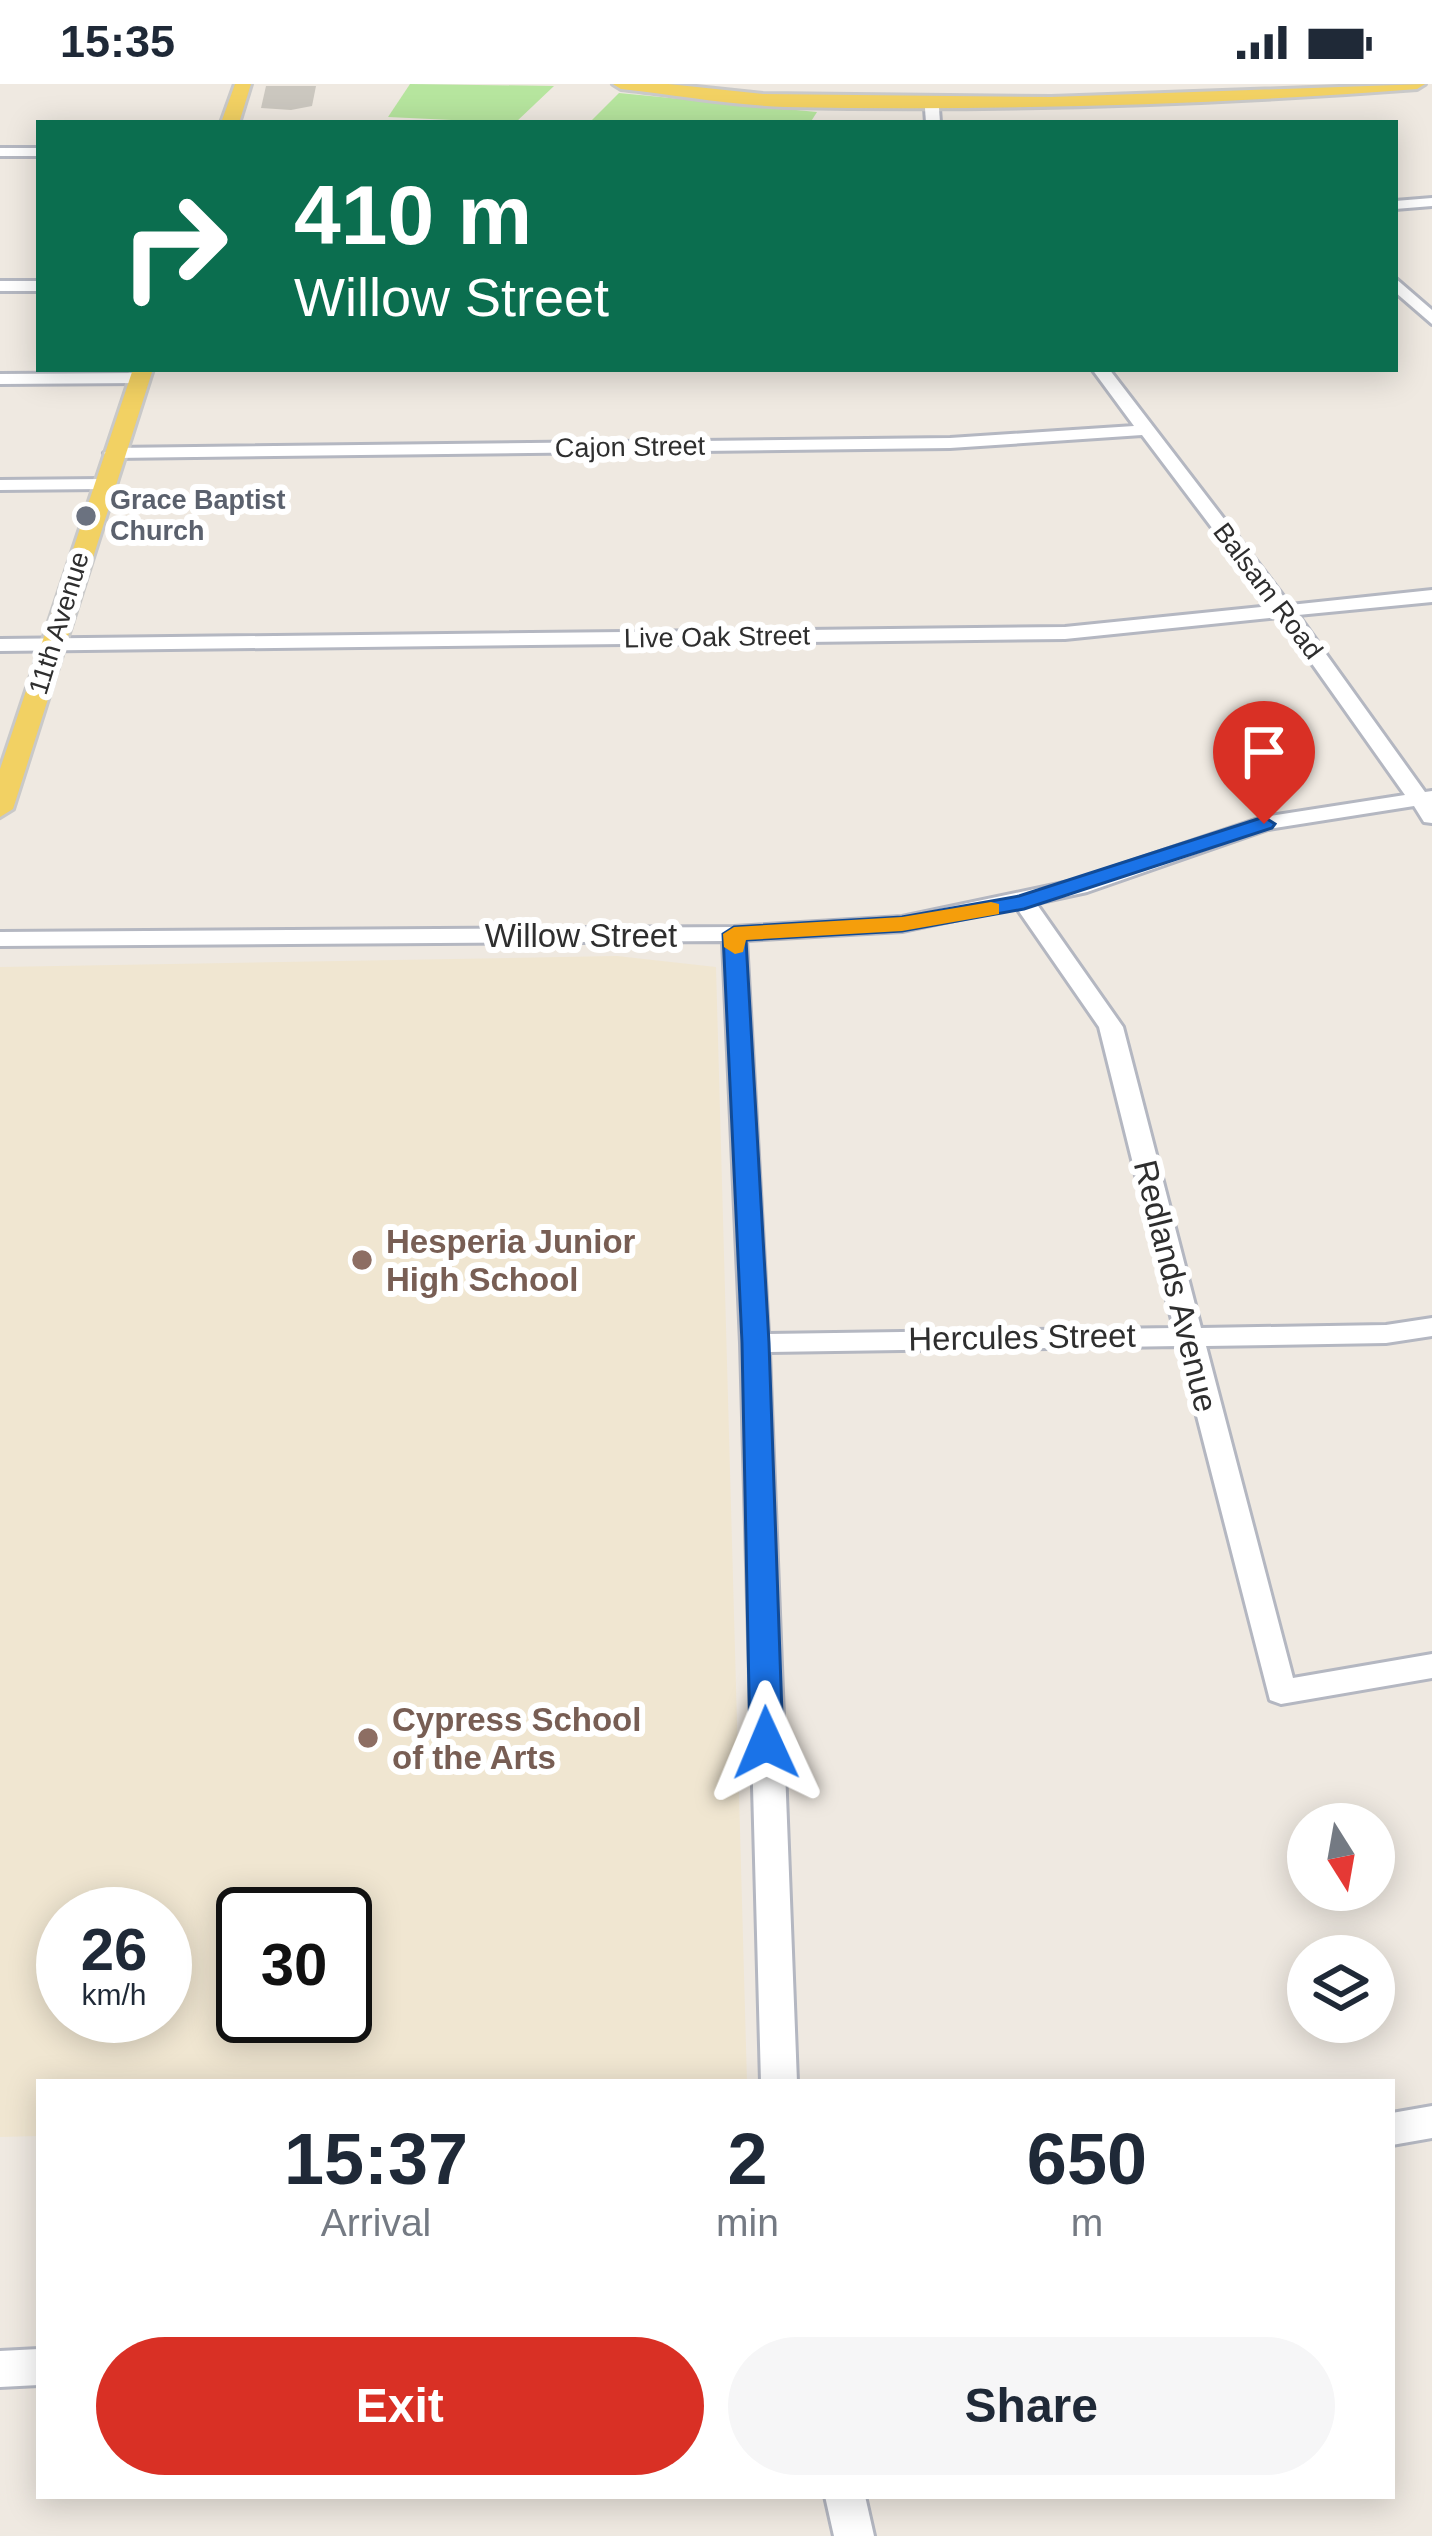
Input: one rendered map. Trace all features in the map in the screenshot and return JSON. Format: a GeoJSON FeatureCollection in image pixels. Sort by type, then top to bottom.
{"type":"FeatureCollection","features":[{"type":"Feature","properties":{"kind":"main road"},"geometry":{"type":"LineString","coordinates":[[231,120],[243,84]]}},
{"type":"Feature","properties":{"kind":"main road"},"geometry":{"type":"LineString","coordinates":[[621,84],[932,116],[1160,106],[1417,84]]}},
{"type":"Feature","properties":{"kind":"main road"},"geometry":{"type":"LineString","coordinates":[[768,98],[1051,102],[1247,97]]}},
{"type":"Feature","properties":{"kind":"main road"},"geometry":{"type":"LineString","coordinates":[[932,116],[1051,102]]}},
{"type":"Feature","properties":{"kind":"main road","name":"11th Avenue"},"geometry":{"type":"LineString","coordinates":[[0,809],[141,374]]}},
{"type":"Feature","properties":{"kind":"street"},"geometry":{"type":"LineString","coordinates":[[0,152],[36,152]]}},
{"type":"Feature","properties":{"kind":"street"},"geometry":{"type":"LineString","coordinates":[[1398,205],[1432,202]]}},
{"type":"Feature","properties":{"kind":"street"},"geometry":{"type":"LineString","coordinates":[[0,286],[36,286]]}},
{"type":"Feature","properties":{"kind":"street"},"geometry":{"type":"LineString","coordinates":[[1398,286],[1432,319]]}},
{"type":"Feature","properties":{"kind":"street","name":"Balsam Road"},"geometry":{"type":"LineString","coordinates":[[1102,372],[1427,804]]}},
{"type":"Feature","properties":{"kind":"street"},"geometry":{"type":"LineString","coordinates":[[0,379],[141,374]]}},
{"type":"Feature","properties":{"kind":"street","name":"Cajon Street"},"geometry":{"type":"LineString","coordinates":[[113,453],[950,442],[1146,430]]}},
{"type":"Feature","properties":{"kind":"street"},"geometry":{"type":"LineString","coordinates":[[0,485],[104,484]]}},
{"type":"Feature","properties":{"kind":"street","name":"Live Oak Street"},"geometry":{"type":"LineString","coordinates":[[0,644],[1065,633],[1432,596]]}},
{"type":"Feature","properties":{"kind":"street","name":"Willow Street"},"geometry":{"type":"LineString","coordinates":[[0,939],[734,934],[902,924],[1024,902],[1264,824],[1427,804]]}},
{"type":"Feature","properties":{"kind":"street","name":"Redlands Avenue"},"geometry":{"type":"LineString","coordinates":[[1024,902],[1111,1027],[1281,1692],[1432,1666]]}},
{"type":"Feature","properties":{"kind":"street"},"geometry":{"type":"LineString","coordinates":[[734,934],[755,1343],[779,2079]]}},
{"type":"Feature","properties":{"kind":"street","name":"Hercules Street"},"geometry":{"type":"LineString","coordinates":[[755,1343],[1386,1334],[1432,1327]]}},
{"type":"Feature","properties":{"kind":"street"},"geometry":{"type":"LineString","coordinates":[[1395,2128],[1432,2122]]}},
{"type":"Feature","properties":{"kind":"street"},"geometry":{"type":"LineString","coordinates":[[0,2369],[36,2367]]}},
{"type":"Feature","properties":{"kind":"street"},"geometry":{"type":"LineString","coordinates":[[846,2499],[854,2536]]}},
{"type":"Feature","properties":{"kind":"shaded area"},"geometry":{"type":"Polygon","coordinates":[[[617,956],[716,967],[747,2079],[36,2079],[36,2136],[0,2137],[0,967],[617,956]]]}},
{"type":"Feature","properties":{"kind":"green space"},"geometry":{"type":"Polygon","coordinates":[[[410,84],[554,86],[518,120],[388,117],[410,84]]]}},
{"type":"Feature","properties":{"kind":"green space"},"geometry":{"type":"Polygon","coordinates":[[[619,93],[817,112],[812,120],[592,120],[619,93]]]}},
{"type":"Feature","properties":{"kind":"building"},"geometry":{"type":"Polygon","coordinates":[[[266,86],[316,86],[312,106],[261,108],[266,86]]]}},
{"type":"Feature","properties":{"kind":"slow traffic"},"geometry":{"type":"LineString","coordinates":[[735,947],[734,934],[902,924],[991,909]]}},
{"type":"Feature","properties":{"kind":"place","name":"Grace Baptist Church"},"geometry":{"type":"Point","coordinates":[86,516]}},
{"type":"Feature","properties":{"kind":"place","name":"Hesperia Junior High School"},"geometry":{"type":"Point","coordinates":[362,1260]}},
{"type":"Feature","properties":{"kind":"place","name":"Cypress School of the Arts"},"geometry":{"type":"Point","coordinates":[368,1738]}},
{"type":"Feature","properties":{"kind":"route"},"geometry":{"type":"LineString","coordinates":[[766,1743],[755,1343],[734,934],[902,924],[963,915],[1079,887],[1264,824]]}}]}
